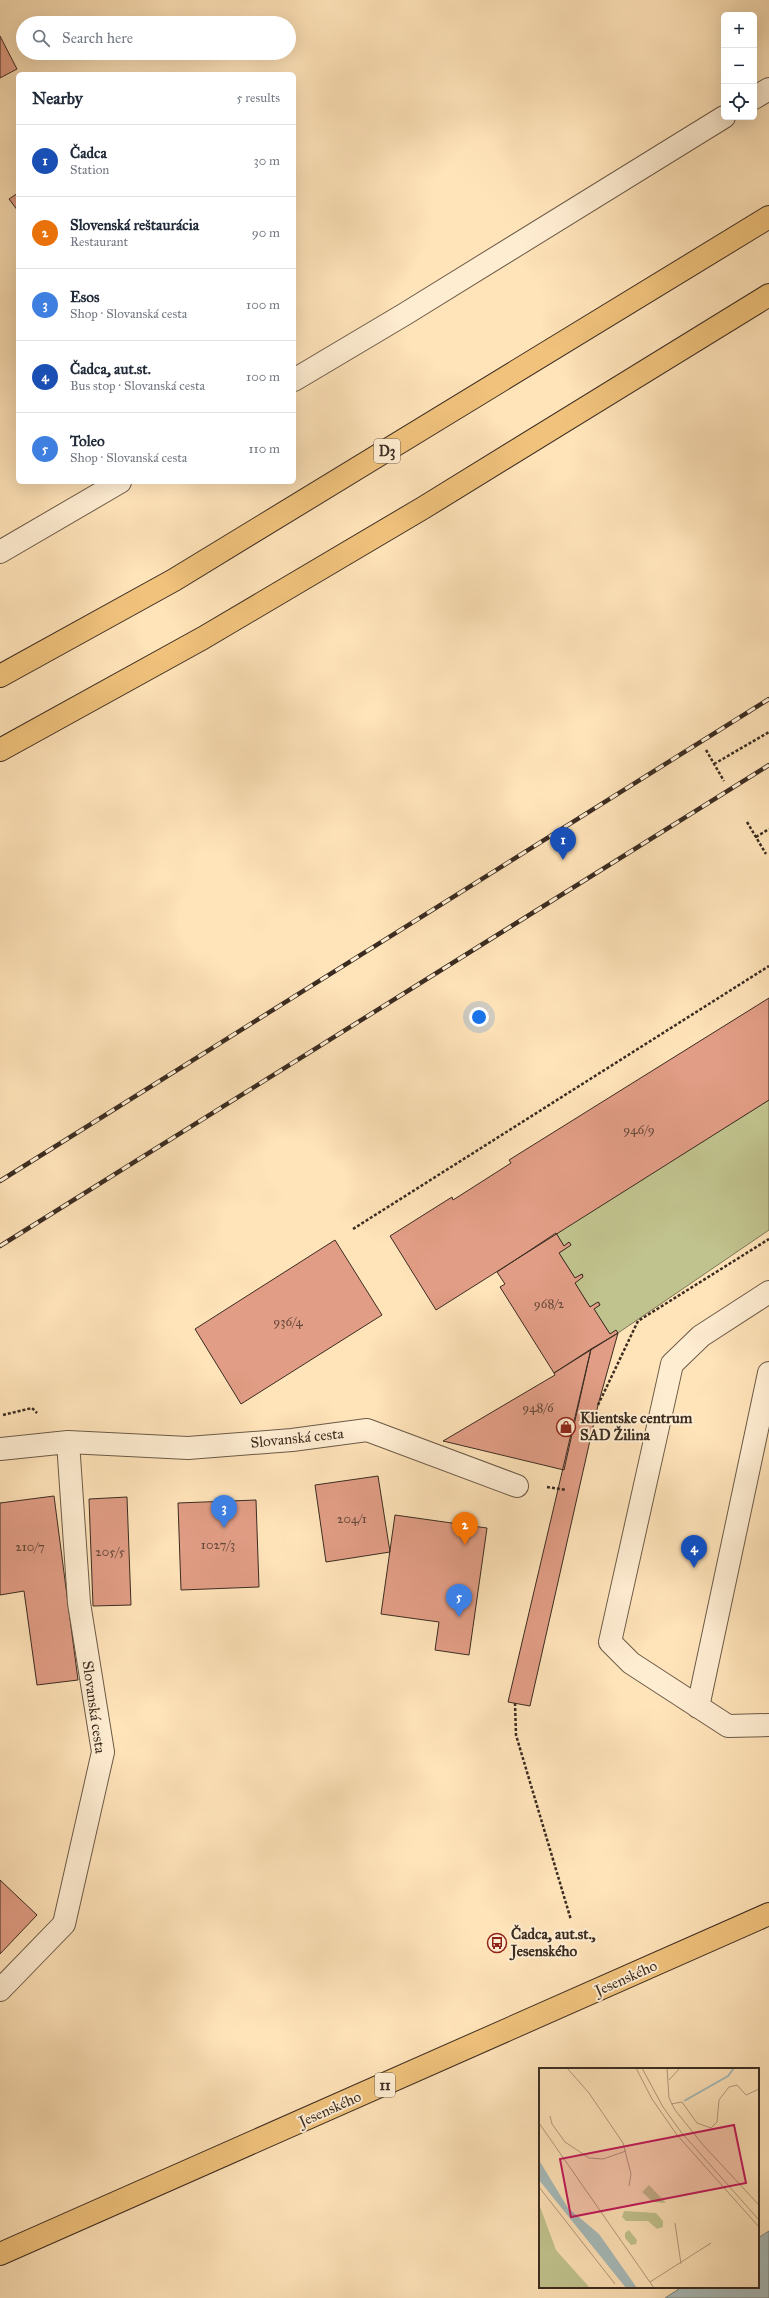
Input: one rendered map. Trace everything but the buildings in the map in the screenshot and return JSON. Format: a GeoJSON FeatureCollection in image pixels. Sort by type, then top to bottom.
{"type":"FeatureCollection","features":[{"type":"Feature","properties":{"kind":"main road","name":"D3"},"geometry":{"type":"LineString","coordinates":[[0,676],[181,576],[769,218]]}},
{"type":"Feature","properties":{"kind":"main road"},"geometry":{"type":"LineString","coordinates":[[0,750],[203,638],[416,512],[769,295]]}},
{"type":"Feature","properties":{"kind":"main road","name":"Jesenského"},"geometry":{"type":"LineString","coordinates":[[0,2254],[769,1914]]}},
{"type":"Feature","properties":{"kind":"street"},"geometry":{"type":"LineString","coordinates":[[757,96],[769,89]]}},
{"type":"Feature","properties":{"kind":"street"},"geometry":{"type":"LineString","coordinates":[[296,379],[412,310],[721,119]]}},
{"type":"Feature","properties":{"kind":"street"},"geometry":{"type":"LineString","coordinates":[[0,552],[117,484]]}},
{"type":"Feature","properties":{"kind":"street"},"geometry":{"type":"LineString","coordinates":[[769,1292],[701,1336],[672,1364],[610,1642],[631,1663],[728,1726],[769,1725]]}},
{"type":"Feature","properties":{"kind":"street"},"geometry":{"type":"LineString","coordinates":[[698,1707],[769,1373]]}},
{"type":"Feature","properties":{"kind":"street","name":"Slovanská cesta"},"geometry":{"type":"LineString","coordinates":[[0,1449],[68,1442],[188,1448],[292,1440],[367,1430],[517,1486]]}},
{"type":"Feature","properties":{"kind":"street","name":"Slovanská cesta"},"geometry":{"type":"LineString","coordinates":[[0,1990],[64,1924],[103,1752],[79,1603],[68,1442]]}},
{"type":"Feature","properties":{"kind":"path"},"geometry":{"type":"LineString","coordinates":[[714,764],[769,732]]}},
{"type":"Feature","properties":{"kind":"path"},"geometry":{"type":"LineString","coordinates":[[706,750],[724,781]]}},
{"type":"Feature","properties":{"kind":"path"},"geometry":{"type":"LineString","coordinates":[[747,822],[766,854]]}},
{"type":"Feature","properties":{"kind":"path"},"geometry":{"type":"LineString","coordinates":[[756,837],[769,829]]}},
{"type":"Feature","properties":{"kind":"path"},"geometry":{"type":"LineString","coordinates":[[353,1229],[769,966]]}},
{"type":"Feature","properties":{"kind":"path"},"geometry":{"type":"LineString","coordinates":[[598,1405],[638,1321],[769,1239]]}},
{"type":"Feature","properties":{"kind":"path"},"geometry":{"type":"LineString","coordinates":[[0,1416],[32,1408]]}},
{"type":"Feature","properties":{"kind":"path"},"geometry":{"type":"LineString","coordinates":[[553,1487],[566,1490]]}},
{"type":"Feature","properties":{"kind":"path"},"geometry":{"type":"LineString","coordinates":[[515,1703],[516,1735],[571,1920]]}},
{"type":"Feature","properties":{"kind":"green space"},"geometry":{"type":"Polygon","coordinates":[[[769,1100],[769,1230],[618,1333],[616,1331],[610,1334],[594,1309],[600,1305],[599,1302],[590,1307],[575,1283],[583,1276],[582,1274],[575,1278],[559,1253],[571,1245],[569,1242],[564,1246],[556,1233],[769,1100]]]}},
{"type":"Feature","properties":{"kind":"shaded area"},"geometry":{"type":"Polygon","coordinates":[[[769,2231],[769,2298],[665,2298],[680,2288],[759,2288],[759,2237],[769,2231]]]}},
{"type":"Feature","properties":{"kind":"railway"},"geometry":{"type":"LineString","coordinates":[[0,1181],[769,699]]}},
{"type":"Feature","properties":{"kind":"railway"},"geometry":{"type":"LineString","coordinates":[[0,1246],[769,765]]}},
{"type":"Feature","properties":{"kind":"place","name":"Čadca"},"geometry":{"type":"Point","coordinates":[563,860]}},
{"type":"Feature","properties":{"kind":"place","name":"Klientske centrum SAD Žilina"},"geometry":{"type":"Point","coordinates":[566,1427]}},
{"type":"Feature","properties":{"kind":"place","name":"Esos"},"geometry":{"type":"Point","coordinates":[224,1528]}},
{"type":"Feature","properties":{"kind":"place","name":"Slovenská reštaurácia"},"geometry":{"type":"Point","coordinates":[465,1545]}},
{"type":"Feature","properties":{"kind":"place","name":"Čadca, aut.st."},"geometry":{"type":"Point","coordinates":[694,1568]}},
{"type":"Feature","properties":{"kind":"place","name":"Toleo"},"geometry":{"type":"Point","coordinates":[459,1617]}},
{"type":"Feature","properties":{"kind":"place","name":"Čadca, aut.st., Jesenského"},"geometry":{"type":"Point","coordinates":[497,1943]}}]}
